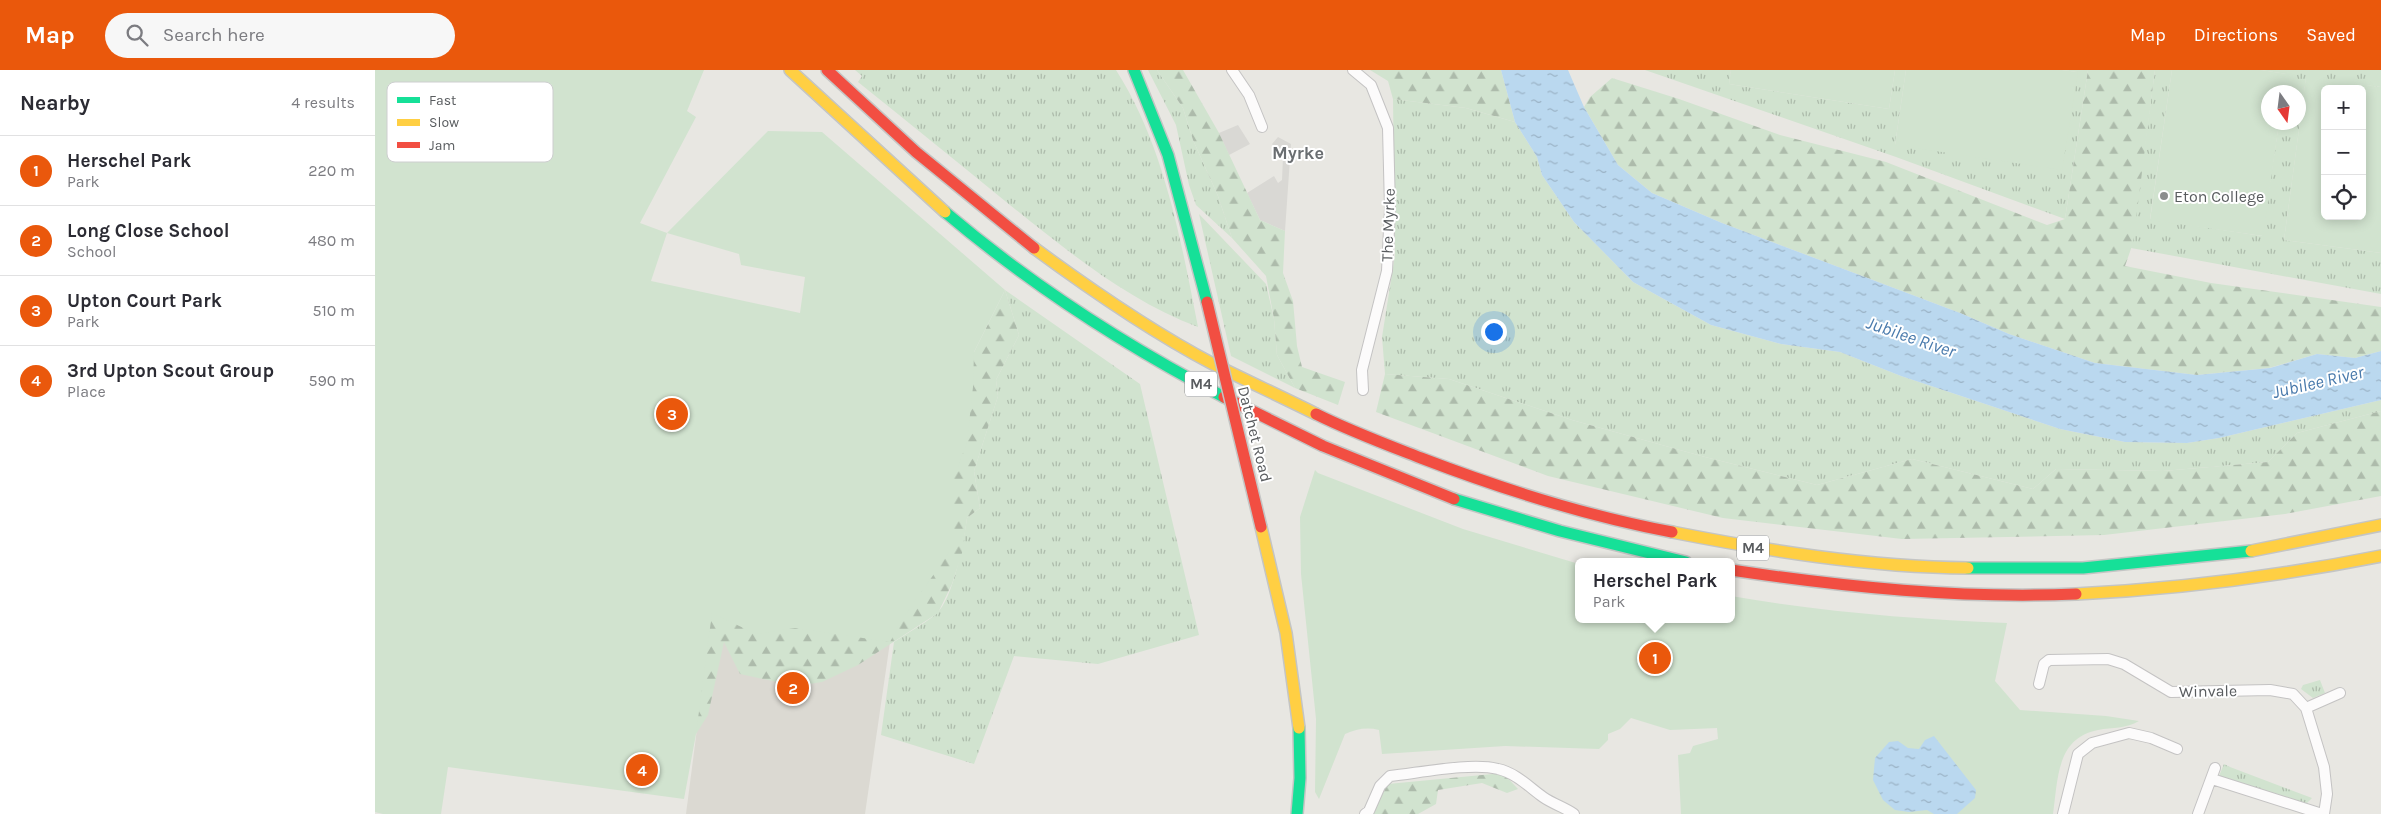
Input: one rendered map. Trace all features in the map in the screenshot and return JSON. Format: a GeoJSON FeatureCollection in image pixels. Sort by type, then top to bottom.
{"type":"FeatureCollection","features":[{"type":"Feature","properties":{"kind":"main road","name":"M4"},"geometry":{"type":"LineString","coordinates":[[790,70],[925,195],[1008,262],[1103,327],[1193,380],[1299,435],[1435,492],[1555,530],[1670,558]]}},
{"type":"Feature","properties":{"kind":"main road","name":"M4"},"geometry":{"type":"LineString","coordinates":[[827,70],[931,167],[1012,232],[1072,276],[1182,345],[1266,391],[1368,438],[1462,474],[1530,497],[1626,524],[1770,551],[1842,560],[1970,568],[2079,568],[2195,558],[2306,542],[2381,525]]}},
{"type":"Feature","properties":{"kind":"main road","name":"Datchet Road"},"geometry":{"type":"LineString","coordinates":[[1134,70],[1153,112],[1170,158],[1207,302],[1282,618],[1297,706],[1301,768],[1297,814]]}},
{"type":"Feature","properties":{"kind":"main road","name":"M4"},"geometry":{"type":"LineString","coordinates":[[1735,571],[1803,581],[1872,588],[1955,593],[2063,593],[2216,583],[2311,570],[2381,556]]}},
{"type":"Feature","properties":{"kind":"street"},"geometry":{"type":"LineString","coordinates":[[1232,70],[1249,95],[1262,127]]}},
{"type":"Feature","properties":{"kind":"street","name":"The Myrke"},"geometry":{"type":"LineString","coordinates":[[1353,70],[1371,85],[1388,128],[1390,209],[1387,271],[1362,370],[1363,390]]}},
{"type":"Feature","properties":{"kind":"street","name":"Winvale"},"geometry":{"type":"LineString","coordinates":[[2039,684],[2044,664],[2049,660],[2108,659],[2124,664],[2171,692],[2270,690],[2293,694],[2306,708]]}},
{"type":"Feature","properties":{"kind":"street"},"geometry":{"type":"LineString","coordinates":[[2211,778],[2323,814],[2327,794],[2324,767],[2306,708],[2340,693]]}},
{"type":"Feature","properties":{"kind":"street"},"geometry":{"type":"LineString","coordinates":[[2063,814],[2077,754],[2092,743],[2129,733],[2151,738],[2177,749]]}},
{"type":"Feature","properties":{"kind":"street"},"geometry":{"type":"LineString","coordinates":[[1365,814],[1369,811],[1380,786],[1391,776],[1479,766],[1498,768],[1512,775],[1530,785],[1544,798],[1574,814]]}},
{"type":"Feature","properties":{"kind":"street"},"geometry":{"type":"LineString","coordinates":[[2198,814],[2215,768]]}},
{"type":"Feature","properties":{"kind":"shaded area"},"geometry":{"type":"Polygon","coordinates":[[[1238,125],[1250,144],[1229,155],[1219,133],[1238,125]]]}},
{"type":"Feature","properties":{"kind":"shaded area"},"geometry":{"type":"Polygon","coordinates":[[[1278,137],[1291,144],[1285,231],[1260,220],[1247,193],[1274,176],[1278,183],[1282,180],[1283,157],[1272,144],[1278,137]]]}},
{"type":"Feature","properties":{"kind":"shaded area"},"geometry":{"type":"Polygon","coordinates":[[[712,613],[890,642],[865,814],[686,814],[712,613]]]}},
{"type":"Feature","properties":{"kind":"green space"},"geometry":{"type":"Polygon","coordinates":[[[375,70],[704,70],[687,111],[696,117],[640,223],[667,233],[768,131],[822,132],[1005,290],[974,352],[973,387],[967,442],[953,480],[953,547],[903,618],[890,642],[795,628],[756,634],[712,613],[696,734],[684,799],[448,767],[441,814],[383,814],[375,812],[375,70]],[[667,233],[651,281],[800,313],[805,277],[741,265],[739,254],[667,233]]]}},
{"type":"Feature","properties":{"kind":"green space"},"geometry":{"type":"Polygon","coordinates":[[[855,70],[1116,70],[1133,99],[1159,161],[1185,261],[1198,327],[1146,303],[1073,255],[858,82],[862,76],[855,70]]]}},
{"type":"Feature","properties":{"kind":"green space"},"geometry":{"type":"Polygon","coordinates":[[[1148,70],[1157,70],[1183,108],[1193,140],[1218,196],[1232,238],[1196,205],[1189,185],[1176,125],[1148,70]]]}},
{"type":"Feature","properties":{"kind":"green space"},"geometry":{"type":"Polygon","coordinates":[[[1157,70],[1183,70],[1219,133],[1260,220],[1285,231],[1283,273],[1293,301],[1297,346],[1302,367],[1345,382],[1338,405],[1295,388],[1277,355],[1274,319],[1266,276],[1232,238],[1218,196],[1193,140],[1183,108],[1157,70]]]}},
{"type":"Feature","properties":{"kind":"green space"},"geometry":{"type":"Polygon","coordinates":[[[1370,70],[1501,70],[1515,122],[1466,108],[1393,99],[1388,81],[1370,70]]]}},
{"type":"Feature","properties":{"kind":"green space"},"geometry":{"type":"Polygon","coordinates":[[[1645,70],[1731,70],[1729,84],[1889,109],[1895,70],[1906,70],[1895,145],[2077,72],[2062,70],[2088,70],[2065,219],[1896,157],[1645,70]]]}},
{"type":"Feature","properties":{"kind":"green space"},"geometry":{"type":"Polygon","coordinates":[[[1731,70],[1895,70],[1889,109],[1729,84],[1731,70]]]}},
{"type":"Feature","properties":{"kind":"green space"},"geometry":{"type":"Polygon","coordinates":[[[1906,70],[2062,70],[2078,72],[2062,170],[1895,145],[1906,70]]]}},
{"type":"Feature","properties":{"kind":"green space"},"geometry":{"type":"Polygon","coordinates":[[[2088,70],[2155,70],[2133,243],[2125,266],[2211,283],[2381,307],[2381,351],[2355,358],[2317,354],[2269,368],[2197,375],[2095,363],[2009,334],[1960,313],[1722,223],[1652,193],[1618,165],[1584,107],[1590,97],[1612,78],[1679,99],[1780,135],[1886,162],[2047,225],[2065,219],[2088,70]]]}},
{"type":"Feature","properties":{"kind":"green space"},"geometry":{"type":"Polygon","coordinates":[[[2155,70],[2172,70],[2150,219],[2262,236],[2278,130],[2299,130],[2284,240],[2381,253],[2381,294],[2131,248],[2155,70]]]}},
{"type":"Feature","properties":{"kind":"green space"},"geometry":{"type":"Polygon","coordinates":[[[2172,70],[2261,70],[2287,74],[2285,85],[2261,85],[2261,130],[2278,130],[2263,236],[2150,220],[2172,70]]]}},
{"type":"Feature","properties":{"kind":"green space"},"geometry":{"type":"Polygon","coordinates":[[[2261,70],[2381,70],[2381,87],[2366,85],[2306,78],[2305,85],[2285,85],[2286,74],[2261,70]]]}},
{"type":"Feature","properties":{"kind":"green space"},"geometry":{"type":"Polygon","coordinates":[[[2306,77],[2366,85],[2381,87],[2381,253],[2284,240],[2299,130],[2306,130],[2306,77]]]}},
{"type":"Feature","properties":{"kind":"green space"},"geometry":{"type":"Polygon","coordinates":[[[1393,99],[1466,108],[1515,122],[1537,157],[1542,175],[1574,222],[1633,282],[1711,325],[1781,344],[1840,352],[1901,376],[2060,429],[2125,442],[2187,443],[2219,438],[2381,400],[2381,411],[2297,433],[2268,462],[2163,471],[2056,469],[2033,489],[1912,459],[1817,485],[1705,457],[1572,420],[1449,379],[1385,374],[1382,337],[1395,255],[1393,99]]]}},
{"type":"Feature","properties":{"kind":"green space"},"geometry":{"type":"Polygon","coordinates":[[[1199,214],[1266,284],[1274,319],[1277,355],[1295,388],[1231,356],[1199,214]]]}},
{"type":"Feature","properties":{"kind":"green space"},"geometry":{"type":"Polygon","coordinates":[[[1005,290],[1140,384],[1199,635],[1098,664],[1014,656],[974,764],[881,735],[894,642],[931,618],[942,607],[948,596],[957,569],[967,518],[980,508],[974,471],[998,396],[996,380],[1019,335],[1005,290]]]}},
{"type":"Feature","properties":{"kind":"green space"},"geometry":{"type":"Polygon","coordinates":[[[1005,290],[1019,335],[996,380],[998,396],[974,471],[980,508],[967,518],[962,553],[952,584],[938,613],[858,665],[822,682],[796,686],[740,674],[724,642],[708,715],[696,734],[683,630],[974,352],[1005,290]]]}},
{"type":"Feature","properties":{"kind":"green space"},"geometry":{"type":"Polygon","coordinates":[[[1385,374],[1449,379],[1572,420],[1705,457],[1817,485],[1912,459],[2033,489],[2056,469],[2163,471],[2268,462],[2297,433],[2381,411],[2381,496],[2285,514],[2104,535],[1902,539],[1723,518],[1548,476],[1376,412],[1385,374]]]}},
{"type":"Feature","properties":{"kind":"green space"},"geometry":{"type":"Polygon","coordinates":[[[1315,470],[1318,473],[1463,529],[1575,563],[1575,623],[1735,623],[1735,597],[1869,614],[2007,623],[1995,681],[2020,710],[2106,716],[2139,721],[2124,727],[2098,730],[2084,735],[2074,742],[2067,751],[2058,775],[2053,814],[1681,814],[1678,755],[1690,753],[1693,746],[1718,739],[1717,728],[1670,730],[1631,718],[1620,729],[1608,734],[1608,740],[1599,749],[1505,746],[1382,754],[1379,730],[1357,730],[1345,734],[1319,799],[1315,792],[1316,719],[1301,574],[1300,517],[1315,470]]]}},
{"type":"Feature","properties":{"kind":"green space"},"geometry":{"type":"Polygon","coordinates":[[[2320,680],[2325,693],[2313,698],[2301,689],[2303,685],[2320,680]]]}},
{"type":"Feature","properties":{"kind":"green space"},"geometry":{"type":"Polygon","coordinates":[[[2224,764],[2312,798],[2305,805],[2300,805],[2219,776],[2224,764]]]}},
{"type":"Feature","properties":{"kind":"green space"},"geometry":{"type":"Polygon","coordinates":[[[1503,773],[1518,789],[1507,793],[1482,783],[1438,790],[1436,804],[1418,814],[1371,814],[1388,784],[1503,773]]]}},
{"type":"Feature","properties":{"kind":"water","name":"Jubilee River"},"geometry":{"type":"Polygon","coordinates":[[[1501,70],[1568,70],[1584,107],[1618,165],[1652,193],[1722,223],[1960,313],[2009,334],[2095,363],[2197,375],[2270,368],[2317,354],[2355,358],[2381,351],[2381,400],[2219,438],[2187,443],[2125,442],[2060,429],[1901,376],[1840,352],[1781,344],[1711,325],[1633,282],[1574,222],[1542,175],[1537,157],[1515,122],[1501,70]]]}},
{"type":"Feature","properties":{"kind":"water"},"geometry":{"type":"Polygon","coordinates":[[[1934,736],[1976,790],[1975,798],[1957,814],[1934,814],[1927,810],[1909,812],[1895,810],[1883,800],[1873,780],[1875,758],[1889,742],[1898,741],[1908,748],[1919,749],[1925,740],[1934,736]]]}},
{"type":"Feature","properties":{"kind":"traffic: fast"},"geometry":{"type":"LineString","coordinates":[[1134,70],[1168,155],[1207,302]]}},
{"type":"Feature","properties":{"kind":"traffic: fast"},"geometry":{"type":"LineString","coordinates":[[945,212],[977,239],[1045,289],[1151,357],[1224,397]]}},
{"type":"Feature","properties":{"kind":"traffic: fast"},"geometry":{"type":"LineString","coordinates":[[1454,499],[1560,531],[1670,558]]}},
{"type":"Feature","properties":{"kind":"traffic: fast"},"geometry":{"type":"LineString","coordinates":[[1968,568],[2083,568],[2251,551]]}},
{"type":"Feature","properties":{"kind":"traffic: fast"},"geometry":{"type":"LineString","coordinates":[[1297,814],[1300,778],[1299,728]]}},
{"type":"Feature","properties":{"kind":"traffic: slow"},"geometry":{"type":"LineString","coordinates":[[790,70],[945,212]]}},
{"type":"Feature","properties":{"kind":"traffic: slow"},"geometry":{"type":"LineString","coordinates":[[1034,248],[1166,338],[1213,364],[1316,414]]}},
{"type":"Feature","properties":{"kind":"traffic: slow"},"geometry":{"type":"LineString","coordinates":[[2251,551],[2381,525]]}},
{"type":"Feature","properties":{"kind":"traffic: slow"},"geometry":{"type":"LineString","coordinates":[[1261,527],[1286,633],[1299,728]]}},
{"type":"Feature","properties":{"kind":"traffic: slow"},"geometry":{"type":"LineString","coordinates":[[1672,532],[1745,546],[1819,557],[1893,565],[1968,568]]}},
{"type":"Feature","properties":{"kind":"traffic: slow"},"geometry":{"type":"LineString","coordinates":[[2076,594],[2230,581],[2381,556]]}},
{"type":"Feature","properties":{"kind":"traffic: jam"},"geometry":{"type":"LineString","coordinates":[[827,70],[916,152],[1034,248]]}},
{"type":"Feature","properties":{"kind":"traffic: jam"},"geometry":{"type":"LineString","coordinates":[[1207,302],[1261,527]]}},
{"type":"Feature","properties":{"kind":"traffic: jam"},"geometry":{"type":"LineString","coordinates":[[1224,397],[1323,446],[1454,499]]}},
{"type":"Feature","properties":{"kind":"traffic: jam"},"geometry":{"type":"LineString","coordinates":[[1316,414],[1394,448],[1513,491],[1576,510],[1672,532]]}},
{"type":"Feature","properties":{"kind":"traffic: jam"},"geometry":{"type":"LineString","coordinates":[[1735,571],[1817,582],[1946,593],[1990,595],[2076,594]]}},
{"type":"Feature","properties":{"kind":"place","name":"Eton College"},"geometry":{"type":"Point","coordinates":[2164,196]}},
{"type":"Feature","properties":{"kind":"place","name":"Upton Court Park"},"geometry":{"type":"Point","coordinates":[672,414]}},
{"type":"Feature","properties":{"kind":"place","name":"Herschel Park"},"geometry":{"type":"Point","coordinates":[1655,658]}},
{"type":"Feature","properties":{"kind":"place","name":"Long Close School"},"geometry":{"type":"Point","coordinates":[793,688]}},
{"type":"Feature","properties":{"kind":"place","name":"3rd Upton Scout Group"},"geometry":{"type":"Point","coordinates":[642,770]}},
{"type":"Feature","properties":{"kind":"district","name":"Myrke"},"geometry":{"type":"Point","coordinates":[1298,153]}}]}
